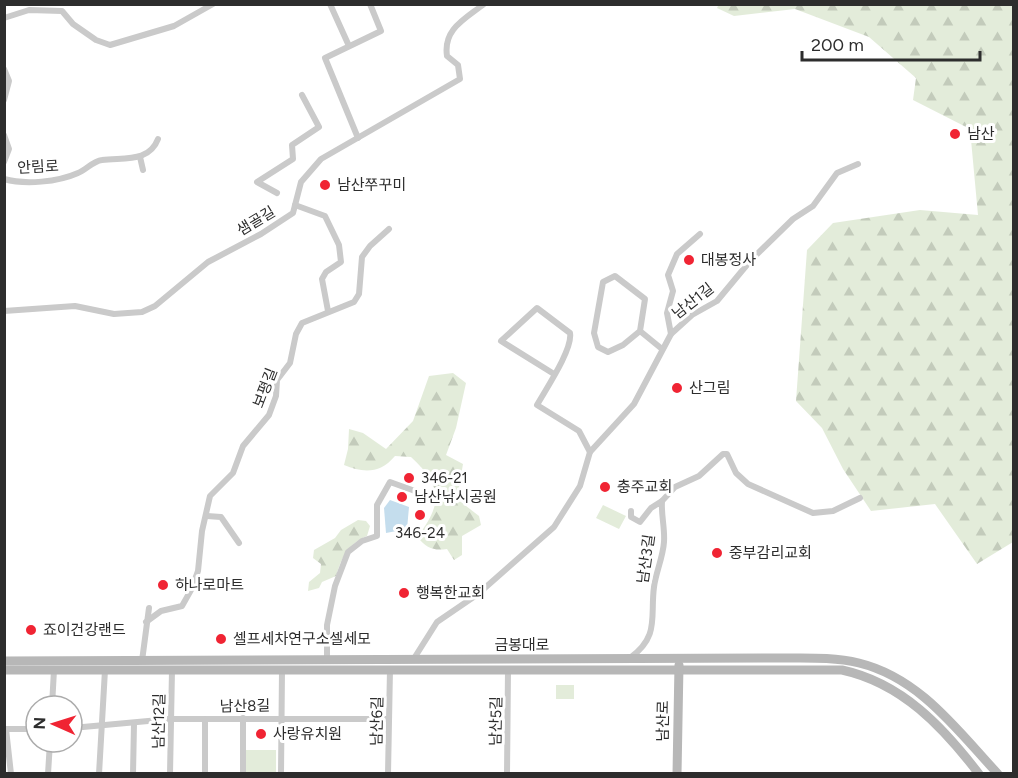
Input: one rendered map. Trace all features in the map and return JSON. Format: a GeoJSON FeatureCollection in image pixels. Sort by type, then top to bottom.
{"type":"FeatureCollection","features":[{"type":"Feature","properties":{"kind":"street"},"geometry":{"type":"LineString","coordinates":[[4,18],[29,10],[62,11],[73,24],[96,40],[110,45],[174,26],[213,4]]}},
{"type":"Feature","properties":{"kind":"street"},"geometry":{"type":"LineString","coordinates":[[330,4],[349,46]]}},
{"type":"Feature","properties":{"kind":"street"},"geometry":{"type":"LineString","coordinates":[[358,138],[325,61],[326,57],[381,31],[370,4]]}},
{"type":"Feature","properties":{"kind":"street","name":"샘골길"},"geometry":{"type":"LineString","coordinates":[[4,311],[75,306],[114,314],[142,312],[155,306],[208,262],[293,213],[301,182],[321,159],[460,79],[458,65],[447,56],[446,41],[457,25],[484,4]]}},
{"type":"Feature","properties":{"kind":"street"},"geometry":{"type":"LineString","coordinates":[[4,69],[9,81],[4,100]]}},
{"type":"Feature","properties":{"kind":"street"},"geometry":{"type":"LineString","coordinates":[[277,193],[257,182],[293,159],[292,145],[319,127],[302,95]]}},
{"type":"Feature","properties":{"kind":"street"},"geometry":{"type":"LineString","coordinates":[[4,135],[9,149],[4,162]]}},
{"type":"Feature","properties":{"kind":"street"},"geometry":{"type":"LineString","coordinates":[[143,170],[140,157],[152,150],[158,139]]}},
{"type":"Feature","properties":{"kind":"street","name":"안림로"},"geometry":{"type":"LineString","coordinates":[[4,179],[31,181],[65,178],[101,160],[140,157]]}},
{"type":"Feature","properties":{"kind":"street","name":"남산1길"},"geometry":{"type":"LineString","coordinates":[[413,660],[437,622],[478,594],[554,527],[580,486],[590,452],[634,404],[671,334],[692,315],[717,301],[751,260],[793,219],[813,206],[837,172],[858,164]]}},
{"type":"Feature","properties":{"kind":"street"},"geometry":{"type":"LineString","coordinates":[[295,205],[327,218],[339,245],[341,262],[326,272],[322,279],[328,311]]}},
{"type":"Feature","properties":{"kind":"street","name":"보평길"},"geometry":{"type":"LineString","coordinates":[[146,622],[160,611],[182,606],[191,590],[198,571],[202,531],[210,496],[233,473],[243,446],[269,416],[276,396],[277,380],[290,363],[296,334],[302,323],[354,302],[359,294],[362,257],[369,246],[389,229]]}},
{"type":"Feature","properties":{"kind":"street"},"geometry":{"type":"LineString","coordinates":[[671,334],[667,313],[673,291],[668,275],[677,254],[700,234]]}},
{"type":"Feature","properties":{"kind":"street"},"geometry":{"type":"LineString","coordinates":[[615,276],[645,299],[640,331],[623,345],[608,352],[598,346],[594,333],[603,282],[615,276]]}},
{"type":"Feature","properties":{"kind":"street"},"geometry":{"type":"LineString","coordinates":[[554,374],[501,341],[537,308],[570,333],[571,340],[554,374],[537,405],[579,431],[590,452]]}},
{"type":"Feature","properties":{"kind":"street"},"geometry":{"type":"LineString","coordinates":[[640,331],[662,350]]}},
{"type":"Feature","properties":{"kind":"street"},"geometry":{"type":"LineString","coordinates":[[662,501],[667,493],[682,482],[699,476],[723,454],[727,454],[736,473],[748,484],[813,513],[833,511],[860,498]]}},
{"type":"Feature","properties":{"kind":"street"},"geometry":{"type":"LineString","coordinates":[[327,660],[327,626],[331,597],[348,552],[362,541],[377,536],[377,506],[390,482],[415,491]]}},
{"type":"Feature","properties":{"kind":"street","name":"남산3길"},"geometry":{"type":"LineString","coordinates":[[631,511],[631,517],[640,522],[651,508],[662,501]]}},
{"type":"Feature","properties":{"kind":"street","name":"남산3길"},"geometry":{"type":"LineString","coordinates":[[627,660],[635,654],[652,632],[655,622],[654,589],[664,541],[662,501]]}},
{"type":"Feature","properties":{"kind":"street"},"geometry":{"type":"LineString","coordinates":[[207,516],[221,517],[239,543]]}},
{"type":"Feature","properties":{"kind":"street"},"geometry":{"type":"LineString","coordinates":[[142,661],[149,608]]}},
{"type":"Feature","properties":{"kind":"street","name":"금봉대로"},"geometry":{"type":"LineString","coordinates":[[4,670],[508,670],[826,659],[875,668],[904,683],[940,710],[998,774]]}},
{"type":"Feature","properties":{"kind":"street","name":"금봉대로"},"geometry":{"type":"LineString","coordinates":[[4,661],[627,660],[679,665],[842,670],[857,673],[885,685],[919,708],[952,740],[979,774]]}},
{"type":"Feature","properties":{"kind":"street","name":"남산로"},"geometry":{"type":"LineString","coordinates":[[677,774],[679,665]]}},
{"type":"Feature","properties":{"kind":"street"},"geometry":{"type":"LineString","coordinates":[[280,774],[282,669]]}},
{"type":"Feature","properties":{"kind":"street","name":"남산6길"},"geometry":{"type":"LineString","coordinates":[[388,774],[390,669]]}},
{"type":"Feature","properties":{"kind":"street"},"geometry":{"type":"LineString","coordinates":[[53,694],[54,670]]}},
{"type":"Feature","properties":{"kind":"street"},"geometry":{"type":"LineString","coordinates":[[99,774],[105,670]]}},
{"type":"Feature","properties":{"kind":"street","name":"남산12길"},"geometry":{"type":"LineString","coordinates":[[170,774],[172,670]]}},
{"type":"Feature","properties":{"kind":"street","name":"남산5길"},"geometry":{"type":"LineString","coordinates":[[507,774],[508,670]]}},
{"type":"Feature","properties":{"kind":"street","name":"남산8길"},"geometry":{"type":"LineString","coordinates":[[84,727],[170,718],[389,719]]}},
{"type":"Feature","properties":{"kind":"street"},"geometry":{"type":"LineString","coordinates":[[243,718],[243,774]]}},
{"type":"Feature","properties":{"kind":"street"},"geometry":{"type":"LineString","coordinates":[[205,719],[205,774]]}},
{"type":"Feature","properties":{"kind":"street"},"geometry":{"type":"LineString","coordinates":[[133,774],[134,723]]}},
{"type":"Feature","properties":{"kind":"street"},"geometry":{"type":"LineString","coordinates":[[11,774],[5,729],[24,729]]}},
{"type":"Feature","properties":{"kind":"street"},"geometry":{"type":"LineString","coordinates":[[48,774],[49,754]]}},
{"type":"Feature","properties":{"kind":"green space"},"geometry":{"type":"Polygon","coordinates":[[[719,4],[1013,5],[1013,542],[977,564],[935,504],[871,511],[843,469],[822,428],[796,401],[807,250],[833,223],[920,210],[978,215],[970,129],[913,100],[916,78],[869,37],[795,9],[734,16],[717,8],[719,4]]]}},
{"type":"Feature","properties":{"kind":"green space"},"geometry":{"type":"Polygon","coordinates":[[[453,373],[466,383],[456,428],[446,455],[463,464],[457,499],[479,516],[481,525],[462,536],[462,555],[454,560],[447,549],[430,548],[417,537],[432,514],[435,495],[428,477],[411,457],[395,456],[383,466],[371,470],[358,470],[344,465],[349,429],[363,433],[386,449],[413,421],[429,376],[453,373]]]}},
{"type":"Feature","properties":{"kind":"green space"},"geometry":{"type":"Polygon","coordinates":[[[603,505],[626,516],[619,529],[596,518],[603,505]]]}},
{"type":"Feature","properties":{"kind":"green space"},"geometry":{"type":"Polygon","coordinates":[[[358,520],[366,521],[370,526],[367,536],[350,547],[336,576],[322,582],[319,588],[308,591],[309,582],[320,573],[321,564],[313,558],[314,550],[335,538],[341,530],[358,520]]]}},
{"type":"Feature","properties":{"kind":"green space"},"geometry":{"type":"Polygon","coordinates":[[[556,685],[574,685],[574,699],[556,699],[556,685]]]}},
{"type":"Feature","properties":{"kind":"green space"},"geometry":{"type":"Polygon","coordinates":[[[246,750],[276,750],[276,773],[246,773],[246,750]]]}},
{"type":"Feature","properties":{"kind":"water","name":"남산낚시공원"},"geometry":{"type":"Polygon","coordinates":[[[390,500],[409,507],[407,529],[386,533],[384,508],[390,500]]]}},
{"type":"Feature","properties":{"kind":"place","name":"남산"},"geometry":{"type":"Point","coordinates":[955,134]}},
{"type":"Feature","properties":{"kind":"place","name":"남산쭈꾸미"},"geometry":{"type":"Point","coordinates":[325,185]}},
{"type":"Feature","properties":{"kind":"place","name":"대봉정사"},"geometry":{"type":"Point","coordinates":[689,260]}},
{"type":"Feature","properties":{"kind":"place","name":"산그림"},"geometry":{"type":"Point","coordinates":[677,388]}},
{"type":"Feature","properties":{"kind":"place","name":"346-21"},"geometry":{"type":"Point","coordinates":[409,478]}},
{"type":"Feature","properties":{"kind":"place","name":"충주교회"},"geometry":{"type":"Point","coordinates":[605,487]}},
{"type":"Feature","properties":{"kind":"place","name":"남산낚시공원"},"geometry":{"type":"Point","coordinates":[402,497]}},
{"type":"Feature","properties":{"kind":"place","name":"346-24"},"geometry":{"type":"Point","coordinates":[420,515]}},
{"type":"Feature","properties":{"kind":"place","name":"중부감리교회"},"geometry":{"type":"Point","coordinates":[717,553]}},
{"type":"Feature","properties":{"kind":"place","name":"하나로마트"},"geometry":{"type":"Point","coordinates":[163,585]}},
{"type":"Feature","properties":{"kind":"place","name":"행복한교회"},"geometry":{"type":"Point","coordinates":[404,593]}},
{"type":"Feature","properties":{"kind":"place","name":"죠이건강랜드"},"geometry":{"type":"Point","coordinates":[31,630]}},
{"type":"Feature","properties":{"kind":"place","name":"셀프세차연구소셀세모"},"geometry":{"type":"Point","coordinates":[221,639]}},
{"type":"Feature","properties":{"kind":"place","name":"사랑유치원"},"geometry":{"type":"Point","coordinates":[261,734]}}]}
